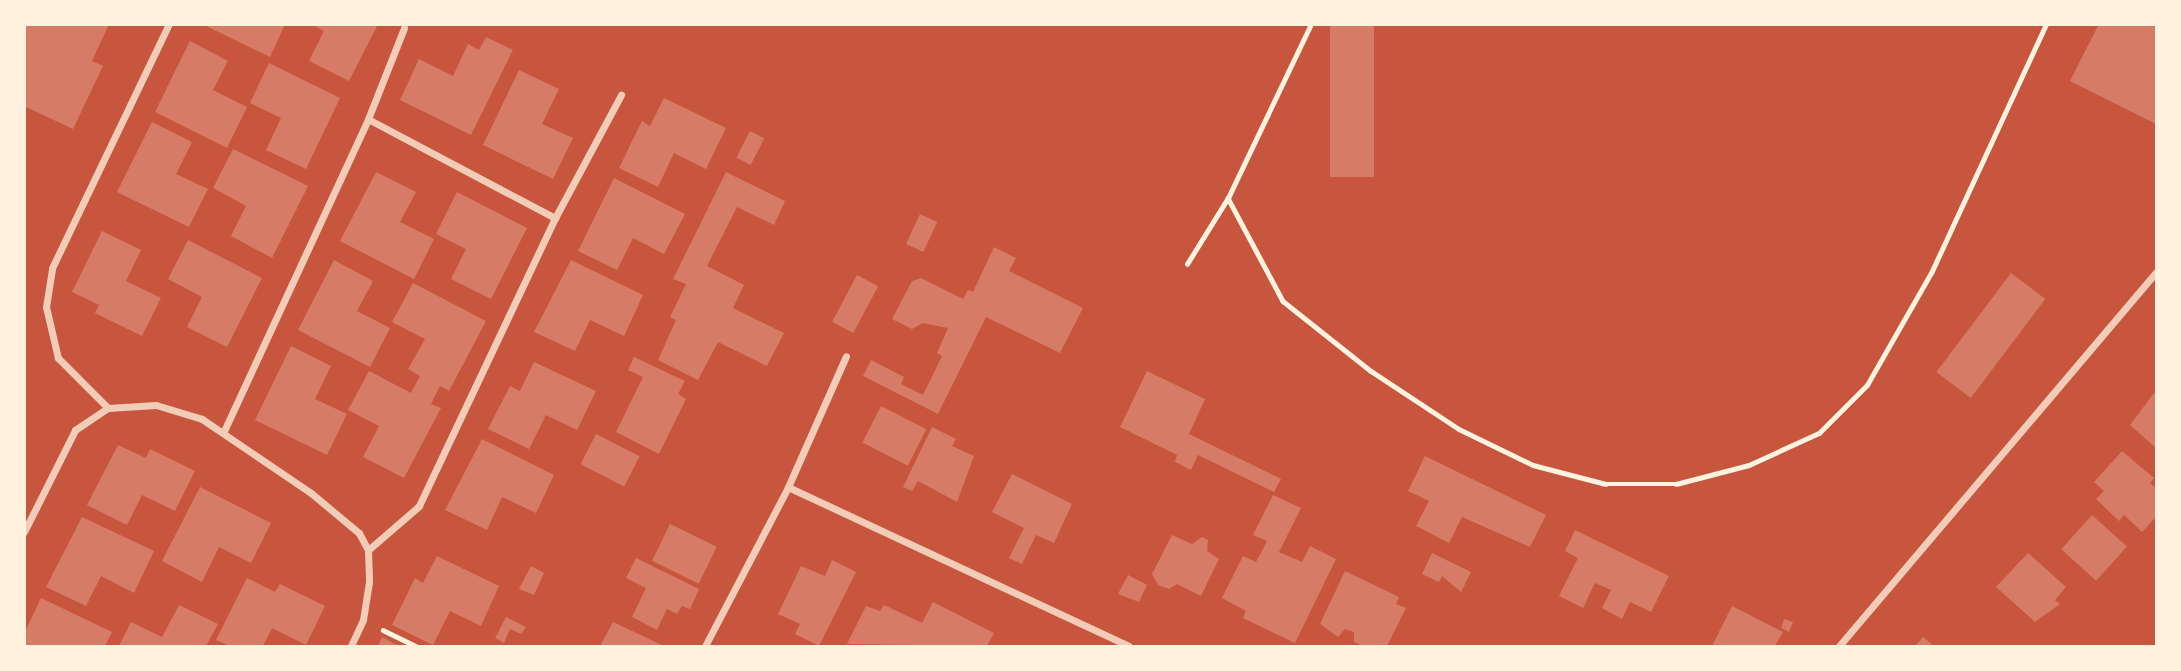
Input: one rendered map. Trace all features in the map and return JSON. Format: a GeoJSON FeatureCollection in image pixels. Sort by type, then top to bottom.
{"type":"FeatureCollection","features":[{"type":"Feature","properties":{"kind":"street"},"geometry":{"type":"LineString","coordinates":[[108,408],[58,358],[46,307],[52,268],[169,24]]}},
{"type":"Feature","properties":{"kind":"street"},"geometry":{"type":"LineString","coordinates":[[224,431],[368,119],[404,28]]}},
{"type":"Feature","properties":{"kind":"street"},"geometry":{"type":"LineString","coordinates":[[368,550],[419,506],[555,218],[621,95]]}},
{"type":"Feature","properties":{"kind":"street"},"geometry":{"type":"LineString","coordinates":[[368,119],[555,218]]}},
{"type":"Feature","properties":{"kind":"street"},"geometry":{"type":"LineString","coordinates":[[1839,646],[2157,272]]}},
{"type":"Feature","properties":{"kind":"street"},"geometry":{"type":"LineString","coordinates":[[705,646],[788,488],[846,356]]}},
{"type":"Feature","properties":{"kind":"street"},"geometry":{"type":"LineString","coordinates":[[24,532],[75,430],[108,408],[156,405],[202,419],[224,431],[311,493],[359,533],[368,550],[369,582],[363,620],[351,646]]}},
{"type":"Feature","properties":{"kind":"street"},"geometry":{"type":"LineString","coordinates":[[788,488],[1129,646]]}},
{"type":"Feature","properties":{"kind":"street"},"geometry":{"type":"LineString","coordinates":[[1106,646],[1110,637]]}},
{"type":"Feature","properties":{"kind":"path"},"geometry":{"type":"LineString","coordinates":[[1187,264],[1228,198],[1311,24]]}},
{"type":"Feature","properties":{"kind":"path"},"geometry":{"type":"LineString","coordinates":[[1228,198],[1283,301],[1371,371],[1459,429],[1532,466],[1606,484],[1676,484],[1749,466],[1819,433],[1867,385],[1932,271],[2046,24]]}},
{"type":"Feature","properties":{"kind":"path"},"geometry":{"type":"LineString","coordinates":[[363,620],[416,646]]}},
{"type":"Feature","properties":{"kind":"building"},"geometry":{"type":"Polygon","coordinates":[[[24,24],[109,24],[92,61],[103,66],[73,129],[24,106],[24,24]]]}},
{"type":"Feature","properties":{"kind":"building"},"geometry":{"type":"Polygon","coordinates":[[[202,24],[285,24],[270,57],[202,24]]]}},
{"type":"Feature","properties":{"kind":"building"},"geometry":{"type":"Polygon","coordinates":[[[311,24],[378,24],[349,81],[309,61],[324,31],[311,24]]]}},
{"type":"Feature","properties":{"kind":"building"},"geometry":{"type":"Polygon","coordinates":[[[1330,24],[1374,24],[1374,177],[1330,177],[1330,24]]]}},
{"type":"Feature","properties":{"kind":"building"},"geometry":{"type":"Polygon","coordinates":[[[2099,24],[2156,24],[2156,124],[2070,81],[2099,24]]]}},
{"type":"Feature","properties":{"kind":"building"},"geometry":{"type":"Polygon","coordinates":[[[486,37],[513,50],[471,135],[400,100],[419,59],[453,76],[468,44],[479,50],[486,37]]]}},
{"type":"Feature","properties":{"kind":"building"},"geometry":{"type":"Polygon","coordinates":[[[190,41],[228,61],[213,90],[247,107],[227,148],[155,112],[190,41]]]}},
{"type":"Feature","properties":{"kind":"building"},"geometry":{"type":"Polygon","coordinates":[[[269,63],[340,98],[306,169],[266,150],[281,118],[250,103],[269,63]]]}},
{"type":"Feature","properties":{"kind":"building"},"geometry":{"type":"Polygon","coordinates":[[[519,70],[559,89],[542,124],[573,138],[553,179],[483,145],[519,70]]]}},
{"type":"Feature","properties":{"kind":"building"},"geometry":{"type":"Polygon","coordinates":[[[664,98],[726,128],[706,169],[674,153],[658,187],[619,168],[642,121],[650,126],[664,98]]]}},
{"type":"Feature","properties":{"kind":"building"},"geometry":{"type":"Polygon","coordinates":[[[152,122],[192,142],[176,174],[208,189],[189,227],[117,192],[152,122]]]}},
{"type":"Feature","properties":{"kind":"building"},"geometry":{"type":"Polygon","coordinates":[[[750,131],[764,138],[751,165],[736,158],[750,131]]]}},
{"type":"Feature","properties":{"kind":"building"},"geometry":{"type":"Polygon","coordinates":[[[233,149],[308,186],[272,258],[231,236],[246,206],[213,188],[233,149]]]}},
{"type":"Feature","properties":{"kind":"building"},"geometry":{"type":"Polygon","coordinates":[[[376,172],[416,192],[400,222],[434,239],[414,279],[340,241],[376,172]]]}},
{"type":"Feature","properties":{"kind":"building"},"geometry":{"type":"Polygon","coordinates":[[[726,172],[785,201],[774,225],[737,207],[707,266],[744,285],[733,308],[784,333],[767,366],[718,342],[698,380],[658,360],[676,320],[670,317],[686,284],[673,279],[726,172]]]}},
{"type":"Feature","properties":{"kind":"building"},"geometry":{"type":"Polygon","coordinates":[[[614,178],[685,214],[664,254],[633,238],[617,270],[578,251],[614,178]]]}},
{"type":"Feature","properties":{"kind":"building"},"geometry":{"type":"Polygon","coordinates":[[[457,192],[527,228],[491,299],[451,279],[466,249],[436,234],[457,192]]]}},
{"type":"Feature","properties":{"kind":"building"},"geometry":{"type":"Polygon","coordinates":[[[920,214],[937,222],[923,252],[906,244],[920,214]]]}},
{"type":"Feature","properties":{"kind":"building"},"geometry":{"type":"Polygon","coordinates":[[[102,231],[141,250],[126,281],[161,298],[142,336],[95,313],[99,305],[72,292],[102,231]]]}},
{"type":"Feature","properties":{"kind":"building"},"geometry":{"type":"Polygon","coordinates":[[[188,240],[262,278],[227,347],[187,327],[202,297],[168,279],[188,240]]]}},
{"type":"Feature","properties":{"kind":"building"},"geometry":{"type":"Polygon","coordinates":[[[994,247],[1016,258],[1009,271],[1083,308],[1060,353],[986,317],[938,414],[863,376],[871,360],[904,377],[901,384],[923,395],[942,356],[937,353],[948,328],[923,323],[912,329],[892,319],[912,281],[921,278],[963,299],[968,290],[973,292],[994,247]]]}},
{"type":"Feature","properties":{"kind":"building"},"geometry":{"type":"Polygon","coordinates":[[[334,260],[373,281],[357,311],[390,328],[370,367],[298,330],[334,260]]]}},
{"type":"Feature","properties":{"kind":"building"},"geometry":{"type":"Polygon","coordinates":[[[571,260],[643,295],[624,336],[590,320],[575,351],[534,332],[571,260]]]}},
{"type":"Feature","properties":{"kind":"building"},"geometry":{"type":"Polygon","coordinates":[[[2011,273],[2045,299],[1971,398],[1936,372],[2011,273]]]}},
{"type":"Feature","properties":{"kind":"building"},"geometry":{"type":"Polygon","coordinates":[[[857,275],[878,286],[853,333],[832,322],[857,275]]]}},
{"type":"Feature","properties":{"kind":"building"},"geometry":{"type":"Polygon","coordinates":[[[413,283],[486,321],[449,391],[440,386],[431,404],[441,408],[404,478],[363,457],[379,426],[348,410],[369,371],[411,393],[420,376],[408,369],[425,339],[392,322],[413,283]]]}},
{"type":"Feature","properties":{"kind":"building"},"geometry":{"type":"Polygon","coordinates":[[[291,346],[331,366],[315,399],[347,414],[327,455],[255,420],[291,346]]]}},
{"type":"Feature","properties":{"kind":"building"},"geometry":{"type":"Polygon","coordinates":[[[634,357],[685,381],[678,394],[686,399],[659,454],[616,432],[643,377],[628,370],[634,357]]]}},
{"type":"Feature","properties":{"kind":"building"},"geometry":{"type":"Polygon","coordinates":[[[534,362],[596,391],[577,430],[546,415],[529,449],[488,429],[510,386],[520,391],[534,362]]]}},
{"type":"Feature","properties":{"kind":"building"},"geometry":{"type":"Polygon","coordinates":[[[1147,371],[1205,399],[1189,434],[1281,479],[1274,492],[1198,455],[1191,470],[1175,462],[1177,455],[1120,427],[1147,371]]]}},
{"type":"Feature","properties":{"kind":"building"},"geometry":{"type":"Polygon","coordinates":[[[2154,393],[2156,395],[2156,448],[2130,425],[2154,393]]]}},
{"type":"Feature","properties":{"kind":"building"},"geometry":{"type":"Polygon","coordinates":[[[881,406],[926,429],[908,466],[862,443],[881,406]]]}},
{"type":"Feature","properties":{"kind":"building"},"geometry":{"type":"Polygon","coordinates":[[[932,427],[956,439],[952,446],[974,456],[957,502],[918,481],[912,491],[903,487],[932,427]]]}},
{"type":"Feature","properties":{"kind":"building"},"geometry":{"type":"Polygon","coordinates":[[[596,434],[640,456],[624,487],[581,464],[596,434]]]}},
{"type":"Feature","properties":{"kind":"building"},"geometry":{"type":"Polygon","coordinates":[[[482,439],[554,475],[536,513],[502,497],[487,530],[445,510],[482,439]]]}},
{"type":"Feature","properties":{"kind":"building"},"geometry":{"type":"Polygon","coordinates":[[[118,445],[146,458],[150,449],[195,471],[175,511],[142,495],[127,525],[87,505],[118,445]]]}},
{"type":"Feature","properties":{"kind":"building"},"geometry":{"type":"Polygon","coordinates":[[[2122,451],[2154,478],[2150,483],[2156,488],[2156,517],[2142,532],[2124,515],[2119,521],[2096,499],[2104,491],[2094,482],[2122,451]]]}},
{"type":"Feature","properties":{"kind":"building"},"geometry":{"type":"Polygon","coordinates":[[[1425,456],[1546,515],[1530,547],[1462,517],[1449,543],[1416,526],[1429,501],[1408,491],[1425,456]]]}},
{"type":"Feature","properties":{"kind":"building"},"geometry":{"type":"Polygon","coordinates":[[[1012,474],[1072,504],[1054,543],[1036,535],[1022,564],[1009,558],[1024,528],[992,512],[1012,474]]]}},
{"type":"Feature","properties":{"kind":"building"},"geometry":{"type":"Polygon","coordinates":[[[200,487],[271,523],[251,563],[219,547],[202,582],[162,561],[200,487]]]}},
{"type":"Feature","properties":{"kind":"building"},"geometry":{"type":"Polygon","coordinates":[[[1273,495],[1301,508],[1279,552],[1302,562],[1310,546],[1336,559],[1295,643],[1243,618],[1246,611],[1222,598],[1243,556],[1256,562],[1267,541],[1253,535],[1273,495]]]}},
{"type":"Feature","properties":{"kind":"building"},"geometry":{"type":"Polygon","coordinates":[[[2092,515],[2127,546],[2096,581],[2061,549],[2092,515]]]}},
{"type":"Feature","properties":{"kind":"building"},"geometry":{"type":"Polygon","coordinates":[[[82,517],[154,551],[134,593],[101,576],[86,606],[46,587],[82,517]]]}},
{"type":"Feature","properties":{"kind":"building"},"geometry":{"type":"Polygon","coordinates":[[[670,524],[717,547],[699,584],[652,561],[670,524]]]}},
{"type":"Feature","properties":{"kind":"building"},"geometry":{"type":"Polygon","coordinates":[[[1575,530],[1669,576],[1651,612],[1630,602],[1622,619],[1602,608],[1611,590],[1595,583],[1583,608],[1559,596],[1578,558],[1565,551],[1575,530]]]}},
{"type":"Feature","properties":{"kind":"building"},"geometry":{"type":"Polygon","coordinates":[[[1172,535],[1192,544],[1202,537],[1208,540],[1207,551],[1219,559],[1201,596],[1177,584],[1169,589],[1158,585],[1152,574],[1172,535]]]}},
{"type":"Feature","properties":{"kind":"building"},"geometry":{"type":"Polygon","coordinates":[[[1432,553],[1471,572],[1461,592],[1442,576],[1439,582],[1422,574],[1432,553]]]}},
{"type":"Feature","properties":{"kind":"building"},"geometry":{"type":"Polygon","coordinates":[[[2028,553],[2066,587],[2055,600],[2060,604],[2035,622],[1996,587],[2028,553]]]}},
{"type":"Feature","properties":{"kind":"building"},"geometry":{"type":"Polygon","coordinates":[[[437,556],[499,586],[481,626],[450,611],[433,645],[392,625],[415,578],[423,583],[437,556]]]}},
{"type":"Feature","properties":{"kind":"building"},"geometry":{"type":"Polygon","coordinates":[[[636,558],[699,589],[690,609],[682,606],[677,614],[667,609],[657,630],[632,617],[646,588],[626,578],[636,558]]]}},
{"type":"Feature","properties":{"kind":"building"},"geometry":{"type":"Polygon","coordinates":[[[832,560],[856,572],[819,646],[795,634],[800,624],[778,614],[801,566],[825,576],[832,560]]]}},
{"type":"Feature","properties":{"kind":"building"},"geometry":{"type":"Polygon","coordinates":[[[531,566],[544,573],[534,595],[519,589],[531,566]]]}},
{"type":"Feature","properties":{"kind":"building"},"geometry":{"type":"Polygon","coordinates":[[[1345,571],[1399,597],[1396,604],[1406,608],[1387,646],[1363,646],[1354,642],[1354,632],[1345,629],[1338,637],[1320,624],[1345,571]]]}},
{"type":"Feature","properties":{"kind":"building"},"geometry":{"type":"Polygon","coordinates":[[[1128,575],[1147,585],[1139,602],[1118,594],[1128,575]]]}},
{"type":"Feature","properties":{"kind":"building"},"geometry":{"type":"Polygon","coordinates":[[[247,578],[275,592],[280,584],[325,606],[306,645],[272,628],[263,646],[230,646],[216,640],[247,578]]]}},
{"type":"Feature","properties":{"kind":"building"},"geometry":{"type":"Polygon","coordinates":[[[41,598],[112,632],[105,646],[24,646],[24,634],[41,598]]]}},
{"type":"Feature","properties":{"kind":"building"},"geometry":{"type":"Polygon","coordinates":[[[933,602],[994,633],[987,646],[847,644],[866,606],[880,611],[884,605],[922,623],[933,602]]]}},
{"type":"Feature","properties":{"kind":"building"},"geometry":{"type":"Polygon","coordinates":[[[179,605],[218,624],[206,646],[119,646],[131,622],[162,637],[179,605]]]}},
{"type":"Feature","properties":{"kind":"building"},"geometry":{"type":"Polygon","coordinates":[[[1732,606],[1783,632],[1775,646],[1712,646],[1732,606]]]}},
{"type":"Feature","properties":{"kind":"building"},"geometry":{"type":"Polygon","coordinates":[[[506,617],[526,627],[521,634],[510,629],[504,643],[495,638],[506,617]]]}},
{"type":"Feature","properties":{"kind":"building"},"geometry":{"type":"Polygon","coordinates":[[[1784,619],[1793,622],[1789,632],[1781,628],[1784,619]]]}},
{"type":"Feature","properties":{"kind":"building"},"geometry":{"type":"Polygon","coordinates":[[[613,622],[664,646],[600,646],[613,622]]]}},
{"type":"Feature","properties":{"kind":"building"},"geometry":{"type":"Polygon","coordinates":[[[382,637],[393,643],[401,646],[378,646],[382,637]]]}},
{"type":"Feature","properties":{"kind":"building"},"geometry":{"type":"Polygon","coordinates":[[[1923,637],[1934,646],[1915,646],[1923,637]]]}}]}
